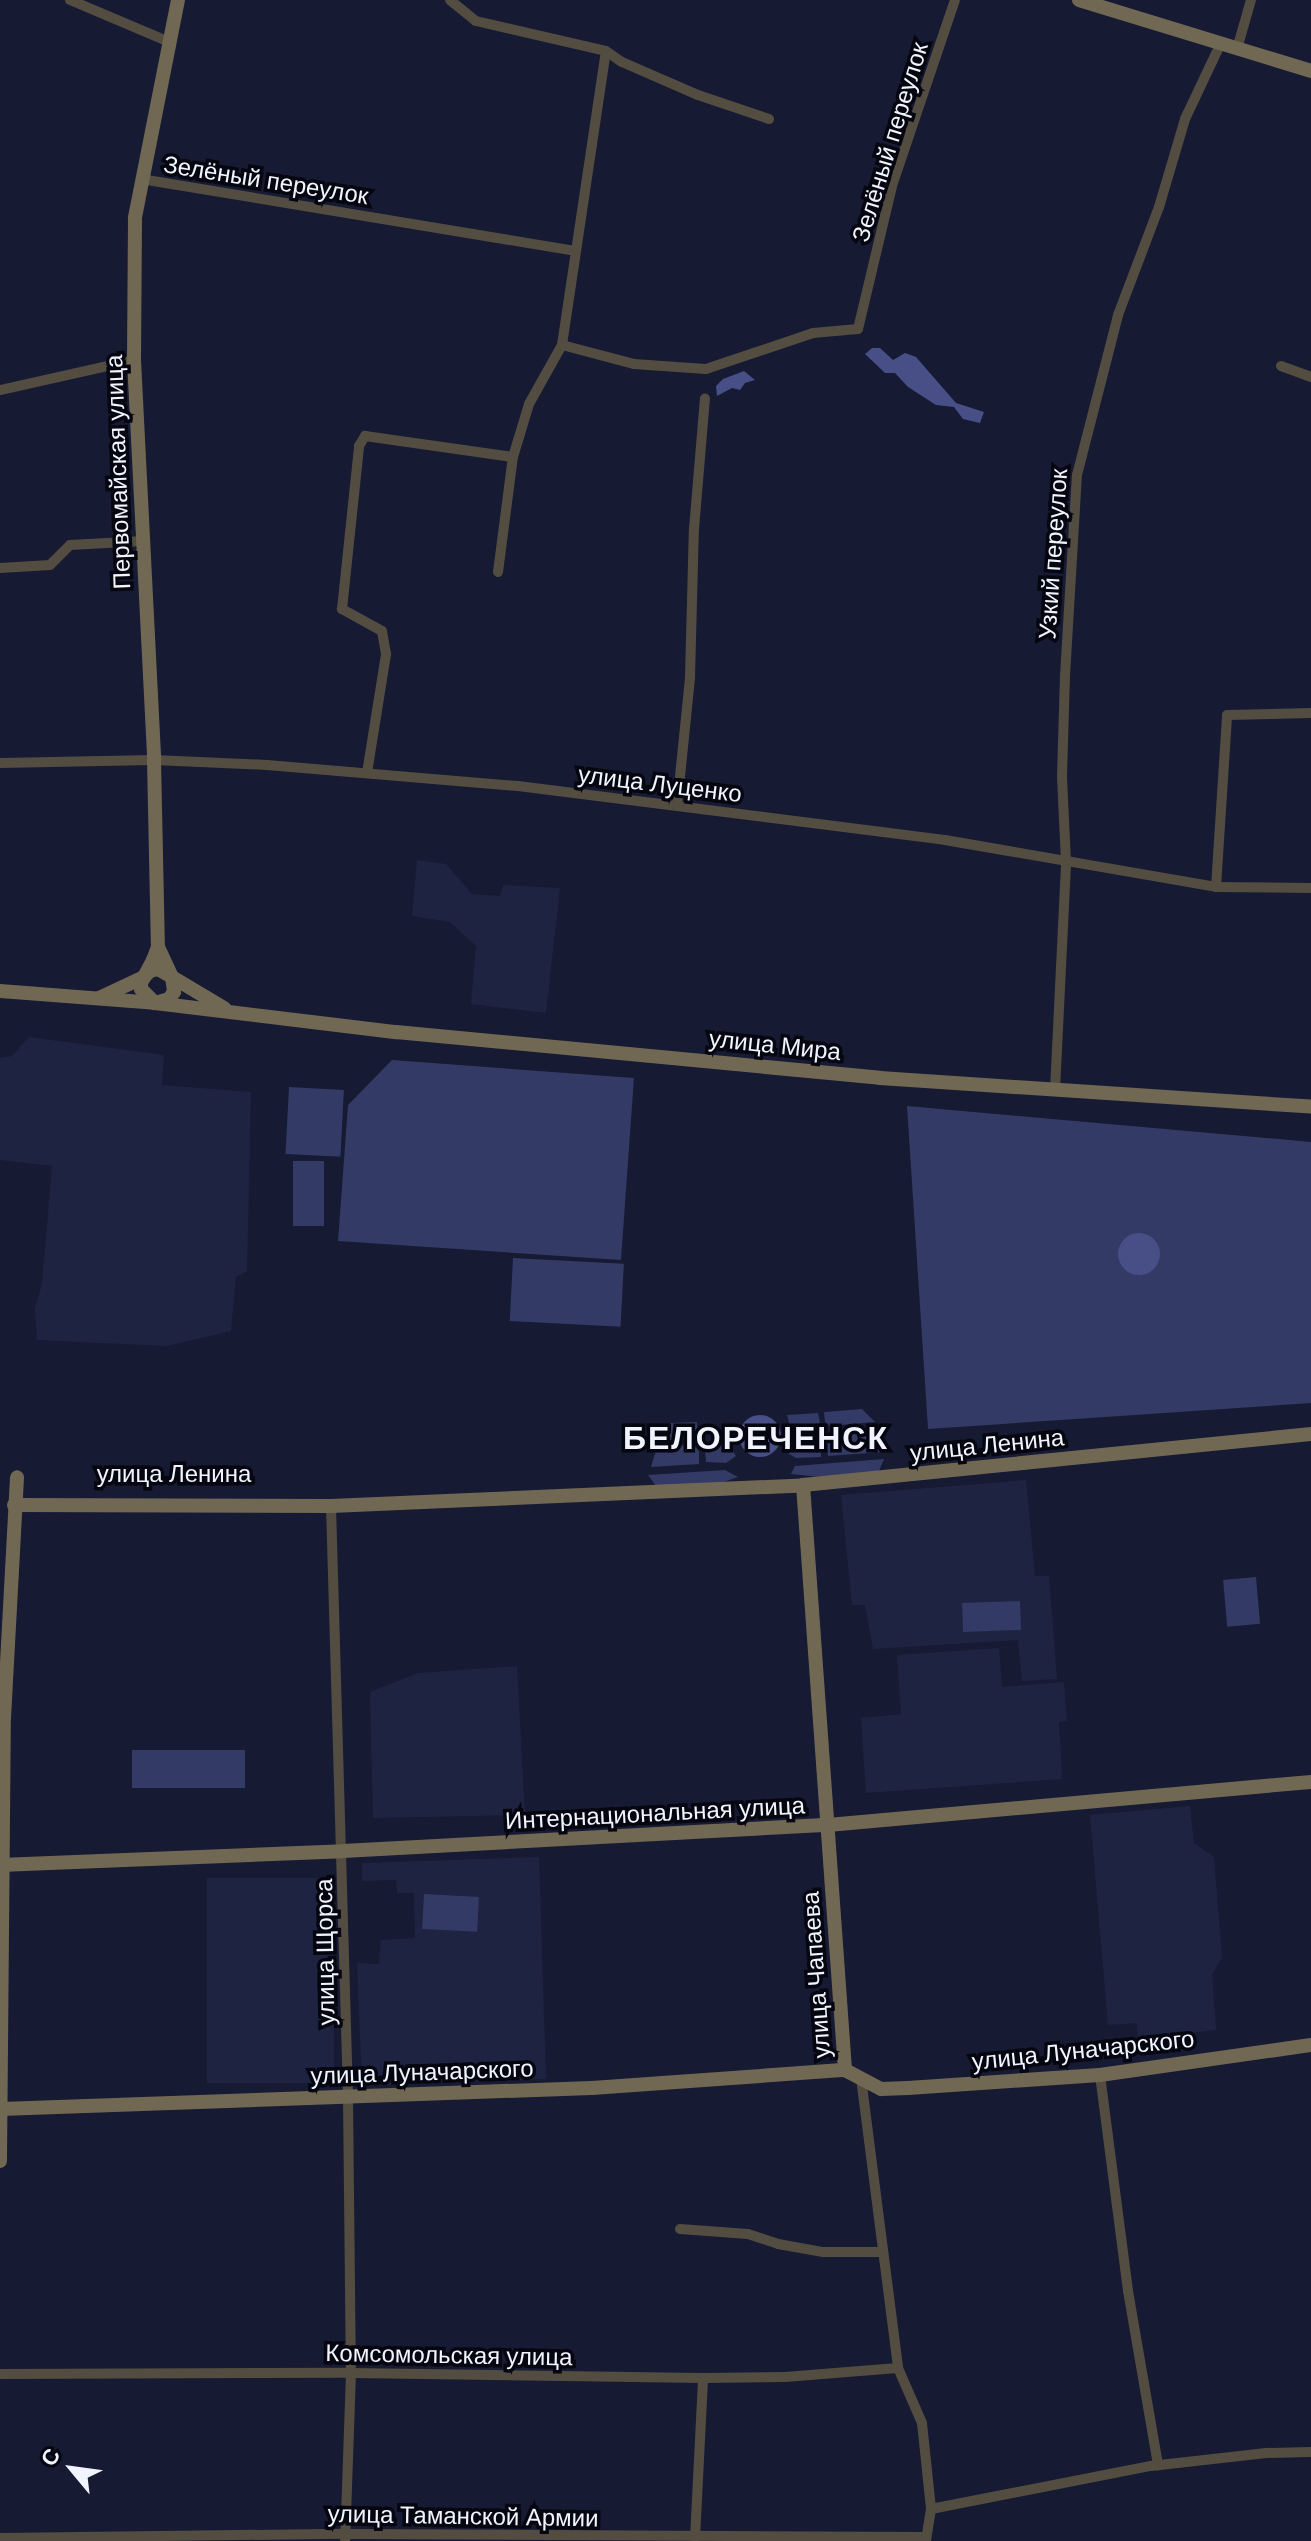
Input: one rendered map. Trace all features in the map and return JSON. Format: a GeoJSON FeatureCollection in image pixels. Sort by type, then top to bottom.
{"type":"FeatureCollection","features":[{"type":"Feature","properties":{"kind":"street"},"geometry":{"type":"LineString","coordinates":[[70,0],[167,41]]}},
{"type":"Feature","properties":{"kind":"street","name":"Первомайская улица"},"geometry":{"type":"LineString","coordinates":[[172,977],[158,947],[154,760],[134,360],[135,218],[167,41],[178,0]]}},
{"type":"Feature","properties":{"kind":"street"},"geometry":{"type":"LineString","coordinates":[[450,0],[476,21],[606,51],[622,62],[698,95],[769,119]]}},
{"type":"Feature","properties":{"kind":"street","name":"Зелёный переулок"},"geometry":{"type":"LineString","coordinates":[[562,345],[634,364],[706,374],[813,333],[858,329],[892,186],[955,0]]}},
{"type":"Feature","properties":{"kind":"street"},"geometry":{"type":"LineString","coordinates":[[1079,0],[1311,71]]}},
{"type":"Feature","properties":{"kind":"street"},"geometry":{"type":"LineString","coordinates":[[1237,49],[1251,0]]}},
{"type":"Feature","properties":{"kind":"street","name":"Узкий переулок"},"geometry":{"type":"LineString","coordinates":[[1055,1090],[1066,862],[1062,776],[1065,676],[1077,475],[1118,315],[1159,207],[1193,98],[1220,45]]}},
{"type":"Feature","properties":{"kind":"street"},"geometry":{"type":"LineString","coordinates":[[498,572],[513,457],[529,404],[562,345],[606,51]]}},
{"type":"Feature","properties":{"kind":"street","name":"Зелёный переулок"},"geometry":{"type":"LineString","coordinates":[[141,179],[575,251]]}},
{"type":"Feature","properties":{"kind":"street"},"geometry":{"type":"LineString","coordinates":[[0,390],[134,360]]}},
{"type":"Feature","properties":{"kind":"street"},"geometry":{"type":"LineString","coordinates":[[1281,366],[1311,377]]}},
{"type":"Feature","properties":{"kind":"street"},"geometry":{"type":"LineString","coordinates":[[677,806],[689,692],[694,529],[705,398]]}},
{"type":"Feature","properties":{"kind":"street"},"geometry":{"type":"LineString","coordinates":[[367,773],[386,654],[382,631],[342,609],[359,446],[365,436],[513,457]]}},
{"type":"Feature","properties":{"kind":"street"},"geometry":{"type":"LineString","coordinates":[[0,568],[50,565],[70,545],[143,541]]}},
{"type":"Feature","properties":{"kind":"street"},"geometry":{"type":"LineString","coordinates":[[1216,887],[1227,715],[1311,713]]}},
{"type":"Feature","properties":{"kind":"street","name":"улица Луценко"},"geometry":{"type":"LineString","coordinates":[[0,763],[154,760],[518,786],[945,840],[1216,887],[1311,888]]}},
{"type":"Feature","properties":{"kind":"street","name":"Первомайская улица"},"geometry":{"type":"LineString","coordinates":[[144,977],[158,947]]}},
{"type":"Feature","properties":{"kind":"street"},"geometry":{"type":"LineString","coordinates":[[158,969],[172,977],[174,992],[162,1003],[155,1003],[141,989],[144,977],[158,969]]}},
{"type":"Feature","properties":{"kind":"street","name":"улица Мира"},"geometry":{"type":"LineString","coordinates":[[99,998],[144,977]]}},
{"type":"Feature","properties":{"kind":"street","name":"улица Мира"},"geometry":{"type":"LineString","coordinates":[[172,977],[235,1014]]}},
{"type":"Feature","properties":{"kind":"street","name":"улица Мира"},"geometry":{"type":"LineString","coordinates":[[0,991],[155,1003],[235,1014],[880,1078],[1311,1107]]}},
{"type":"Feature","properties":{"kind":"street","name":"улица Ленина"},"geometry":{"type":"LineString","coordinates":[[14,1500],[331,1506],[803,1485],[1311,1434]]}},
{"type":"Feature","properties":{"kind":"street"},"geometry":{"type":"LineString","coordinates":[[0,2161],[2,1718],[17,1477]]}},
{"type":"Feature","properties":{"kind":"street","name":"улица Чапаева"},"geometry":{"type":"LineString","coordinates":[[803,1485],[845,2070],[861,2078],[898,2368],[922,2423],[931,2509],[926,2539]]}},
{"type":"Feature","properties":{"kind":"street","name":"улица Щорса"},"geometry":{"type":"LineString","coordinates":[[331,1506],[348,2097],[351,2373],[345,2538]]}},
{"type":"Feature","properties":{"kind":"street","name":"Интернациональная улица"},"geometry":{"type":"LineString","coordinates":[[0,1865],[343,1851],[828,1825],[1311,1782]]}},
{"type":"Feature","properties":{"kind":"street","name":"улица Луначарского"},"geometry":{"type":"LineString","coordinates":[[861,2078],[881,2089],[1100,2075],[1311,2045]]}},
{"type":"Feature","properties":{"kind":"street","name":"улица Луначарского"},"geometry":{"type":"LineString","coordinates":[[0,2109],[592,2088],[845,2070]]}},
{"type":"Feature","properties":{"kind":"street"},"geometry":{"type":"LineString","coordinates":[[1100,2075],[1128,2291],[1158,2465]]}},
{"type":"Feature","properties":{"kind":"street"},"geometry":{"type":"LineString","coordinates":[[680,2229],[748,2234],[778,2244],[823,2252],[881,2252]]}},
{"type":"Feature","properties":{"kind":"street","name":"Комсомольская улица"},"geometry":{"type":"LineString","coordinates":[[0,2374],[351,2373],[703,2378],[785,2377],[898,2368]]}},
{"type":"Feature","properties":{"kind":"street"},"geometry":{"type":"LineString","coordinates":[[695,2538],[703,2378]]}},
{"type":"Feature","properties":{"kind":"street"},"geometry":{"type":"LineString","coordinates":[[931,2509],[1158,2465],[1311,2452]]}},
{"type":"Feature","properties":{"kind":"street","name":"улица Таманской Армии"},"geometry":{"type":"LineString","coordinates":[[0,2538],[926,2539]]}},
{"type":"Feature","properties":{"kind":"shaded area"},"geometry":{"type":"Polygon","coordinates":[[[872,348],[880,348],[893,360],[905,353],[916,357],[956,403],[984,412],[980,423],[963,419],[954,407],[936,405],[908,387],[895,373],[885,373],[865,354],[872,348]]]}},
{"type":"Feature","properties":{"kind":"shaded area"},"geometry":{"type":"Polygon","coordinates":[[[744,371],[755,380],[745,383],[740,390],[732,388],[717,396],[716,386],[723,379],[744,371]]]}},
{"type":"Feature","properties":{"kind":"shaded area"},"geometry":{"type":"Polygon","coordinates":[[[417,860],[446,864],[472,894],[500,896],[503,885],[560,888],[546,1013],[471,1004],[476,946],[450,922],[412,916],[417,860]]]}},
{"type":"Feature","properties":{"kind":"shaded area"},"geometry":{"type":"Polygon","coordinates":[[[29,1037],[164,1055],[162,1085],[251,1092],[247,1271],[236,1277],[231,1331],[167,1346],[37,1340],[35,1308],[42,1284],[52,1166],[0,1160],[0,1058],[12,1056],[29,1037]]]}},
{"type":"Feature","properties":{"kind":"shaded area"},"geometry":{"type":"Polygon","coordinates":[[[392,1060],[634,1078],[621,1260],[338,1241],[348,1105],[392,1060]]]}},
{"type":"Feature","properties":{"kind":"shaded area"},"geometry":{"type":"Polygon","coordinates":[[[289,1087],[344,1090],[340,1157],[285,1154],[289,1087]]]}},
{"type":"Feature","properties":{"kind":"shaded area"},"geometry":{"type":"Polygon","coordinates":[[[907,1106],[1311,1142],[1311,1403],[928,1429],[907,1106]]]}},
{"type":"Feature","properties":{"kind":"shaded area"},"geometry":{"type":"Polygon","coordinates":[[[293,1161],[324,1161],[324,1226],[293,1226],[293,1161]]]}},
{"type":"Feature","properties":{"kind":"shaded area"},"geometry":{"type":"Polygon","coordinates":[[[1139,1233],[1154,1239],[1160,1254],[1154,1269],[1139,1275],[1124,1269],[1118,1254],[1124,1239],[1139,1233]]]}},
{"type":"Feature","properties":{"kind":"shaded area"},"geometry":{"type":"Polygon","coordinates":[[[513,1258],[624,1264],[621,1327],[510,1321],[513,1258]]]}},
{"type":"Feature","properties":{"kind":"shaded area"},"geometry":{"type":"Polygon","coordinates":[[[862,1409],[875,1422],[830,1426],[825,1422],[824,1412],[862,1409]]]}},
{"type":"Feature","properties":{"kind":"shaded area"},"geometry":{"type":"Polygon","coordinates":[[[818,1413],[820,1422],[816,1427],[791,1430],[787,1415],[818,1413]]]}},
{"type":"Feature","properties":{"kind":"shaded area"},"geometry":{"type":"Polygon","coordinates":[[[760,1415],[775,1421],[781,1436],[775,1451],[760,1457],[745,1451],[739,1436],[745,1421],[760,1415]]]}},
{"type":"Feature","properties":{"kind":"shaded area"},"geometry":{"type":"Polygon","coordinates":[[[697,1422],[698,1433],[693,1438],[657,1441],[660,1432],[671,1423],[697,1422]]]}},
{"type":"Feature","properties":{"kind":"shaded area"},"geometry":{"type":"Polygon","coordinates":[[[879,1430],[883,1452],[828,1456],[826,1438],[831,1433],[879,1430]]]}},
{"type":"Feature","properties":{"kind":"shaded area"},"geometry":{"type":"Polygon","coordinates":[[[816,1435],[821,1438],[821,1457],[796,1458],[789,1454],[794,1437],[816,1435]]]}},
{"type":"Feature","properties":{"kind":"shaded area"},"geometry":{"type":"Polygon","coordinates":[[[727,1442],[736,1456],[726,1463],[706,1462],[705,1450],[711,1443],[727,1442]]]}},
{"type":"Feature","properties":{"kind":"shaded area"},"geometry":{"type":"Polygon","coordinates":[[[693,1445],[699,1451],[699,1464],[651,1467],[657,1447],[693,1445]]]}},
{"type":"Feature","properties":{"kind":"shaded area"},"geometry":{"type":"Polygon","coordinates":[[[884,1459],[879,1471],[821,1477],[791,1474],[795,1466],[884,1459]]]}},
{"type":"Feature","properties":{"kind":"shaded area"},"geometry":{"type":"Polygon","coordinates":[[[725,1470],[738,1477],[718,1484],[656,1486],[648,1475],[725,1470]]]}},
{"type":"Feature","properties":{"kind":"shaded area"},"geometry":{"type":"Polygon","coordinates":[[[1026,1480],[1035,1576],[1049,1576],[1057,1679],[1022,1681],[1018,1640],[873,1649],[865,1605],[852,1605],[841,1495],[1026,1480]]]}},
{"type":"Feature","properties":{"kind":"shaded area"},"geometry":{"type":"Polygon","coordinates":[[[1256,1577],[1260,1624],[1227,1627],[1223,1580],[1256,1577]]]}},
{"type":"Feature","properties":{"kind":"shaded area"},"geometry":{"type":"Polygon","coordinates":[[[1020,1601],[1021,1630],[963,1632],[962,1603],[1020,1601]]]}},
{"type":"Feature","properties":{"kind":"shaded area"},"geometry":{"type":"Polygon","coordinates":[[[999,1648],[1002,1687],[1064,1682],[1067,1721],[1059,1722],[1062,1779],[866,1793],[861,1718],[901,1714],[897,1655],[999,1648]]]}},
{"type":"Feature","properties":{"kind":"shaded area"},"geometry":{"type":"Polygon","coordinates":[[[517,1666],[525,1815],[373,1818],[370,1692],[418,1673],[517,1666]]]}},
{"type":"Feature","properties":{"kind":"shaded area"},"geometry":{"type":"Polygon","coordinates":[[[132,1750],[245,1750],[245,1788],[132,1788],[132,1750]]]}},
{"type":"Feature","properties":{"kind":"shaded area"},"geometry":{"type":"Polygon","coordinates":[[[1190,1806],[1194,1843],[1214,1857],[1222,1957],[1212,1975],[1216,2030],[1138,2039],[1137,2023],[1108,2025],[1090,1815],[1190,1806]]]}},
{"type":"Feature","properties":{"kind":"shaded area"},"geometry":{"type":"Polygon","coordinates":[[[539,1857],[546,2079],[362,2086],[357,1963],[379,1964],[381,1940],[415,1938],[414,1893],[397,1893],[396,1880],[362,1881],[362,1863],[539,1857]]]}},
{"type":"Feature","properties":{"kind":"shaded area"},"geometry":{"type":"Polygon","coordinates":[[[207,1878],[334,1878],[334,2083],[207,2083],[207,1878]]]}},
{"type":"Feature","properties":{"kind":"shaded area"},"geometry":{"type":"Polygon","coordinates":[[[424,1894],[479,1897],[477,1932],[422,1929],[424,1894]]]}},
{"type":"Feature","properties":{"kind":"district","name":"БЕЛОРЕЧЕНСК"},"geometry":{"type":"Point","coordinates":[756,1438]}}]}
